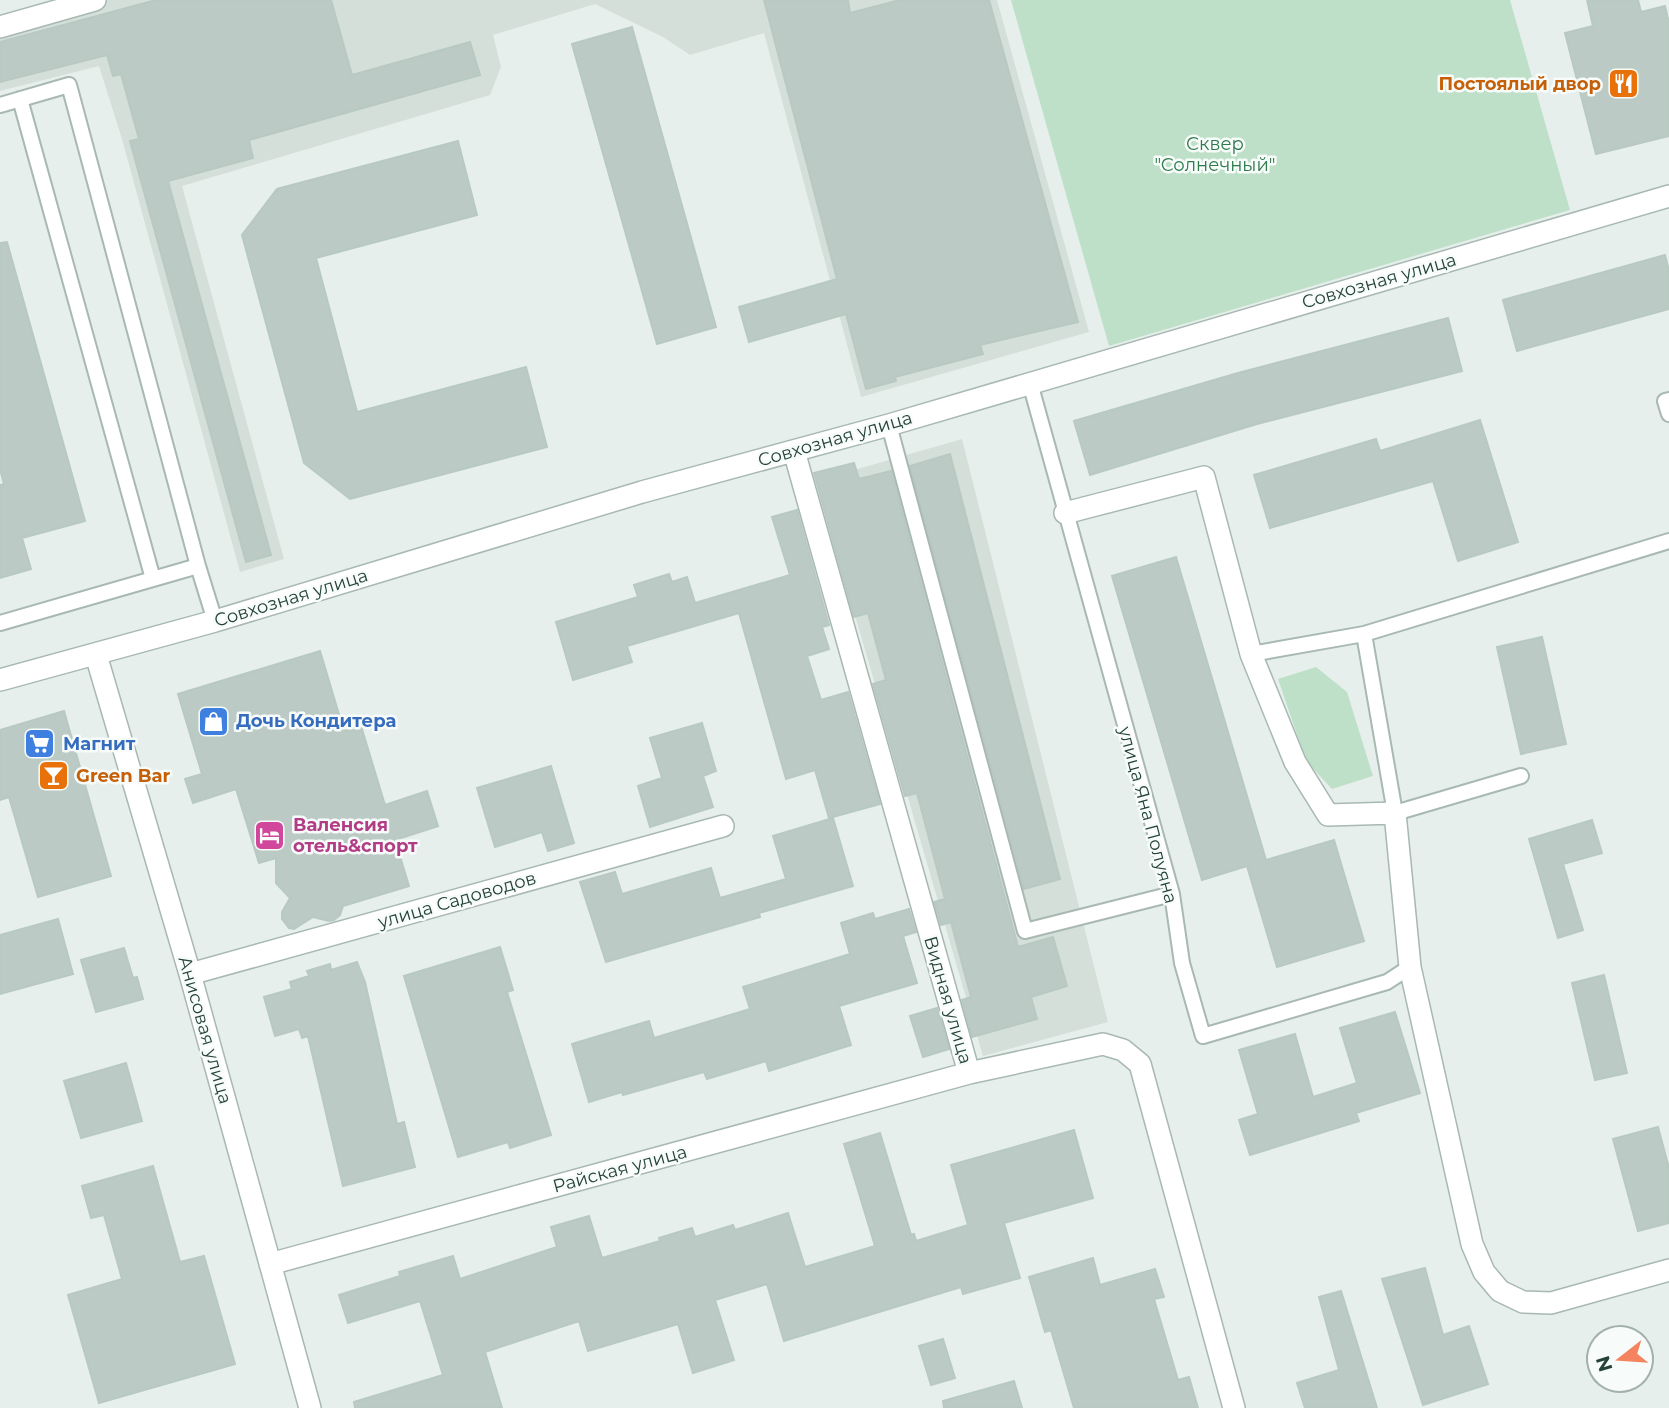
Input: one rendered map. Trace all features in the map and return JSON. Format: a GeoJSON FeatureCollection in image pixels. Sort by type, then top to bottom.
{"type":"FeatureCollection","features":[{"type":"Feature","properties":{"kind":"street"},"geometry":{"type":"LineString","coordinates":[[0,27],[50,6],[95,0]]}},
{"type":"Feature","properties":{"kind":"street","name":"Совхозная улица"},"geometry":{"type":"LineString","coordinates":[[0,680],[215,621],[642,492],[889,425],[1668,199]]}},
{"type":"Feature","properties":{"kind":"street","name":"Видная улица"},"geometry":{"type":"LineString","coordinates":[[794,451],[969,1073],[1103,1044],[1123,1050],[1140,1064],[1234,1408]]}},
{"type":"Feature","properties":{"kind":"street"},"geometry":{"type":"LineString","coordinates":[[1065,513],[1204,477],[1251,654],[1294,762],[1328,815],[1395,813],[1410,967],[1472,1244],[1484,1272],[1500,1291],[1523,1302],[1551,1303],[1669,1270]]}},
{"type":"Feature","properties":{"kind":"street","name":"Анисовая улица"},"geometry":{"type":"LineString","coordinates":[[96,654],[190,974],[310,1408]]}},
{"type":"Feature","properties":{"kind":"street","name":"улица Садоводов"},"geometry":{"type":"LineString","coordinates":[[190,974],[723,826]]}},
{"type":"Feature","properties":{"kind":"street","name":"Райская улица"},"geometry":{"type":"LineString","coordinates":[[270,1264],[969,1073]]}},
{"type":"Feature","properties":{"kind":"lane"},"geometry":{"type":"LineString","coordinates":[[0,105],[69,85],[215,621]]}},
{"type":"Feature","properties":{"kind":"lane"},"geometry":{"type":"LineString","coordinates":[[20,99],[153,579]]}},
{"type":"Feature","properties":{"kind":"lane","name":"улица Яна Полуяна"},"geometry":{"type":"LineString","coordinates":[[1030,383],[1172,894],[1182,962],[1203,1036],[1387,982],[1410,967]]}},
{"type":"Feature","properties":{"kind":"lane"},"geometry":{"type":"LineString","coordinates":[[1669,400],[1665,401],[1669,414]]}},
{"type":"Feature","properties":{"kind":"lane"},"geometry":{"type":"LineString","coordinates":[[889,425],[1026,931],[1172,894]]}},
{"type":"Feature","properties":{"kind":"lane"},"geometry":{"type":"LineString","coordinates":[[1251,654],[1364,634],[1669,541]]}},
{"type":"Feature","properties":{"kind":"lane"},"geometry":{"type":"LineString","coordinates":[[0,623],[198,566]]}},
{"type":"Feature","properties":{"kind":"lane"},"geometry":{"type":"LineString","coordinates":[[1364,634],[1395,813],[1521,776]]}},
{"type":"Feature","properties":{"kind":"shaded area"},"geometry":{"type":"Polygon","coordinates":[[[95,0],[997,0],[1089,332],[861,397],[764,33],[690,55],[663,37],[595,4],[493,35],[501,67],[490,95],[182,186],[284,559],[240,572],[122,139],[99,66],[0,91],[0,27],[95,0]]]}},
{"type":"Feature","properties":{"kind":"shaded area"},"geometry":{"type":"Polygon","coordinates":[[[962,439],[1108,1022],[983,1056],[816,481],[962,439]]]}},
{"type":"Feature","properties":{"kind":"green space","name":"Сквер \"Солнечный\""},"geometry":{"type":"Polygon","coordinates":[[[1011,0],[1510,0],[1570,210],[1109,346],[1011,0]]]}},
{"type":"Feature","properties":{"kind":"green space"},"geometry":{"type":"Polygon","coordinates":[[[1316,667],[1347,692],[1373,776],[1332,789],[1306,761],[1278,679],[1316,667]]]}},
{"type":"Feature","properties":{"kind":"building"},"geometry":{"type":"Polygon","coordinates":[[[156,0],[331,0],[352,75],[470,42],[480,75],[249,140],[253,158],[168,181],[271,555],[246,562],[130,141],[139,139],[121,74],[113,76],[107,55],[0,82],[0,42],[156,0]]]}},
{"type":"Feature","properties":{"kind":"building"},"geometry":{"type":"Polygon","coordinates":[[[764,0],[848,0],[850,13],[900,0],[989,0],[1078,322],[980,345],[983,354],[895,377],[896,381],[866,389],[846,314],[749,342],[739,307],[837,279],[764,0]]]}},
{"type":"Feature","properties":{"kind":"building","name":"Постоялый двор"},"geometry":{"type":"Polygon","coordinates":[[[1587,0],[1638,0],[1641,12],[1665,6],[1669,23],[1669,136],[1596,154],[1565,33],[1593,26],[1587,0]]]}},
{"type":"Feature","properties":{"kind":"building"},"geometry":{"type":"Polygon","coordinates":[[[632,27],[716,327],[657,344],[572,44],[632,27]]]}},
{"type":"Feature","properties":{"kind":"building"},"geometry":{"type":"Polygon","coordinates":[[[458,141],[477,215],[316,258],[357,412],[526,367],[547,447],[350,499],[304,463],[242,235],[277,189],[458,141]]]}},
{"type":"Feature","properties":{"kind":"building"},"geometry":{"type":"Polygon","coordinates":[[[7,242],[85,521],[22,538],[31,569],[0,578],[0,485],[4,484],[0,469],[0,243],[7,242]]]}},
{"type":"Feature","properties":{"kind":"building"},"geometry":{"type":"Polygon","coordinates":[[[1665,255],[1669,271],[1669,309],[1517,351],[1503,300],[1665,255]]]}},
{"type":"Feature","properties":{"kind":"building"},"geometry":{"type":"Polygon","coordinates":[[[1448,318],[1462,371],[1257,424],[1090,475],[1074,421],[1238,373],[1448,318]]]}},
{"type":"Feature","properties":{"kind":"building"},"geometry":{"type":"Polygon","coordinates":[[[1480,420],[1518,542],[1458,561],[1433,481],[1270,528],[1254,475],[1376,439],[1380,451],[1480,420]]]}},
{"type":"Feature","properties":{"kind":"building"},"geometry":{"type":"Polygon","coordinates":[[[950,454],[1060,879],[1024,889],[910,466],[950,454]]]}},
{"type":"Feature","properties":{"kind":"building"},"geometry":{"type":"Polygon","coordinates":[[[854,463],[859,479],[891,471],[1018,947],[1053,937],[1067,986],[1031,997],[1037,1019],[972,1037],[962,1000],[971,997],[951,922],[941,925],[934,902],[945,899],[917,793],[905,796],[873,684],[886,680],[868,613],[854,617],[814,473],[854,463]]]}},
{"type":"Feature","properties":{"kind":"building"},"geometry":{"type":"Polygon","coordinates":[[[797,510],[829,625],[822,627],[829,649],[807,656],[821,700],[848,692],[880,804],[829,818],[815,770],[786,779],[739,613],[627,646],[632,662],[573,680],[556,622],[638,597],[634,585],[669,574],[672,582],[687,577],[695,603],[790,575],[772,517],[797,510]]]}},
{"type":"Feature","properties":{"kind":"building"},"geometry":{"type":"Polygon","coordinates":[[[1176,557],[1266,860],[1334,840],[1364,941],[1277,967],[1247,866],[1202,880],[1112,576],[1176,557]]]}},
{"type":"Feature","properties":{"kind":"building"},"geometry":{"type":"Polygon","coordinates":[[[1542,637],[1566,744],[1521,754],[1497,647],[1542,637]]]}},
{"type":"Feature","properties":{"kind":"building"},"geometry":{"type":"Polygon","coordinates":[[[320,651],[344,731],[361,726],[385,805],[427,791],[438,826],[395,840],[409,886],[343,906],[340,915],[334,920],[313,917],[294,929],[289,928],[282,919],[282,912],[290,898],[276,883],[276,858],[259,863],[236,789],[193,803],[185,779],[202,774],[178,694],[320,651]]]}},
{"type":"Feature","properties":{"kind":"building"},"geometry":{"type":"Polygon","coordinates":[[[64,711],[111,876],[38,897],[9,797],[0,800],[0,730],[64,711]]]}},
{"type":"Feature","properties":{"kind":"building"},"geometry":{"type":"Polygon","coordinates":[[[702,723],[716,771],[703,776],[713,807],[650,827],[638,786],[662,778],[650,738],[702,723]]]}},
{"type":"Feature","properties":{"kind":"building"},"geometry":{"type":"Polygon","coordinates":[[[551,766],[574,843],[548,851],[542,832],[495,847],[477,788],[551,766]]]}},
{"type":"Feature","properties":{"kind":"building"},"geometry":{"type":"Polygon","coordinates":[[[833,818],[853,886],[759,913],[760,917],[606,962],[580,882],[615,872],[622,894],[711,868],[720,898],[786,879],[773,836],[833,818]]]}},
{"type":"Feature","properties":{"kind":"building"},"geometry":{"type":"Polygon","coordinates":[[[1592,820],[1602,853],[1563,864],[1583,930],[1558,938],[1529,839],[1592,820]]]}},
{"type":"Feature","properties":{"kind":"building"},"geometry":{"type":"Polygon","coordinates":[[[909,909],[916,932],[903,936],[917,983],[839,1006],[851,1045],[769,1071],[766,1061],[707,1079],[704,1072],[589,1102],[572,1044],[649,1021],[654,1038],[750,1009],[743,987],[850,954],[841,923],[873,913],[875,919],[909,909]]]}},
{"type":"Feature","properties":{"kind":"building"},"geometry":{"type":"Polygon","coordinates":[[[58,919],[73,974],[0,994],[0,935],[58,919]]]}},
{"type":"Feature","properties":{"kind":"building"},"geometry":{"type":"Polygon","coordinates":[[[500,947],[513,990],[507,992],[551,1135],[510,1148],[508,1142],[458,1157],[404,976],[500,947]]]}},
{"type":"Feature","properties":{"kind":"building"},"geometry":{"type":"Polygon","coordinates":[[[124,948],[143,999],[96,1012],[81,960],[124,948]]]}},
{"type":"Feature","properties":{"kind":"building"},"geometry":{"type":"Polygon","coordinates":[[[357,962],[365,982],[397,1124],[404,1122],[415,1167],[343,1186],[308,1036],[302,1038],[299,1029],[275,1036],[264,997],[292,989],[290,982],[309,976],[307,971],[330,964],[331,970],[357,962]]]}},
{"type":"Feature","properties":{"kind":"building"},"geometry":{"type":"Polygon","coordinates":[[[1604,975],[1627,1073],[1595,1080],[1572,983],[1604,975]]]}},
{"type":"Feature","properties":{"kind":"building"},"geometry":{"type":"Polygon","coordinates":[[[937,1008],[949,1049],[923,1057],[910,1016],[937,1008]]]}},
{"type":"Feature","properties":{"kind":"building"},"geometry":{"type":"Polygon","coordinates":[[[1395,1012],[1420,1093],[1356,1113],[1359,1121],[1250,1155],[1239,1120],[1258,1114],[1239,1050],[1295,1034],[1313,1097],[1357,1083],[1340,1028],[1395,1012]]]}},
{"type":"Feature","properties":{"kind":"building"},"geometry":{"type":"Polygon","coordinates":[[[126,1063],[142,1121],[81,1138],[64,1081],[126,1063]]]}},
{"type":"Feature","properties":{"kind":"building"},"geometry":{"type":"Polygon","coordinates":[[[1658,1127],[1669,1168],[1669,1223],[1638,1231],[1613,1139],[1658,1127]]]}},
{"type":"Feature","properties":{"kind":"building"},"geometry":{"type":"Polygon","coordinates":[[[1074,1130],[1093,1198],[1004,1223],[1020,1278],[963,1294],[961,1287],[784,1341],[767,1284],[715,1300],[734,1360],[693,1373],[678,1324],[588,1351],[579,1321],[485,1352],[502,1408],[355,1408],[354,1402],[443,1375],[420,1301],[348,1323],[339,1295],[400,1276],[399,1272],[453,1256],[460,1279],[557,1247],[551,1227],[589,1216],[602,1258],[660,1241],[659,1238],[692,1228],[695,1237],[733,1225],[735,1230],[788,1213],[805,1267],[875,1246],[844,1144],[880,1133],[911,1235],[914,1234],[916,1241],[968,1225],[951,1165],[1074,1130]]]}},
{"type":"Feature","properties":{"kind":"building"},"geometry":{"type":"Polygon","coordinates":[[[153,1166],[180,1262],[204,1256],[235,1364],[99,1403],[68,1295],[122,1279],[104,1215],[91,1218],[82,1186],[153,1166]]]}},
{"type":"Feature","properties":{"kind":"building"},"geometry":{"type":"Polygon","coordinates":[[[1093,1258],[1100,1285],[1155,1269],[1164,1297],[1154,1299],[1178,1380],[1189,1377],[1198,1408],[1074,1408],[1051,1330],[1045,1332],[1029,1277],[1093,1258]]]}},
{"type":"Feature","properties":{"kind":"building"},"geometry":{"type":"Polygon","coordinates":[[[1425,1268],[1443,1335],[1469,1326],[1488,1384],[1423,1405],[1382,1279],[1425,1268]]]}},
{"type":"Feature","properties":{"kind":"building"},"geometry":{"type":"Polygon","coordinates":[[[1341,1291],[1377,1408],[1305,1408],[1297,1383],[1339,1370],[1319,1297],[1341,1291]]]}},
{"type":"Feature","properties":{"kind":"building"},"geometry":{"type":"Polygon","coordinates":[[[943,1339],[955,1378],[931,1385],[919,1346],[943,1339]]]}},
{"type":"Feature","properties":{"kind":"building"},"geometry":{"type":"Polygon","coordinates":[[[1014,1381],[1022,1408],[944,1408],[943,1401],[1014,1381]]]}},
{"type":"Feature","properties":{"kind":"place","name":"Постоялый двор"},"geometry":{"type":"Point","coordinates":[1624,84]}},
{"type":"Feature","properties":{"kind":"place","name":"Дочь Кондитера"},"geometry":{"type":"Point","coordinates":[213,721]}},
{"type":"Feature","properties":{"kind":"place","name":"Магнит"},"geometry":{"type":"Point","coordinates":[40,744]}},
{"type":"Feature","properties":{"kind":"place","name":"Green Bar"},"geometry":{"type":"Point","coordinates":[53,776]}},
{"type":"Feature","properties":{"kind":"place","name":"Валенсия отель&спорт"},"geometry":{"type":"Point","coordinates":[270,835]}}]}
